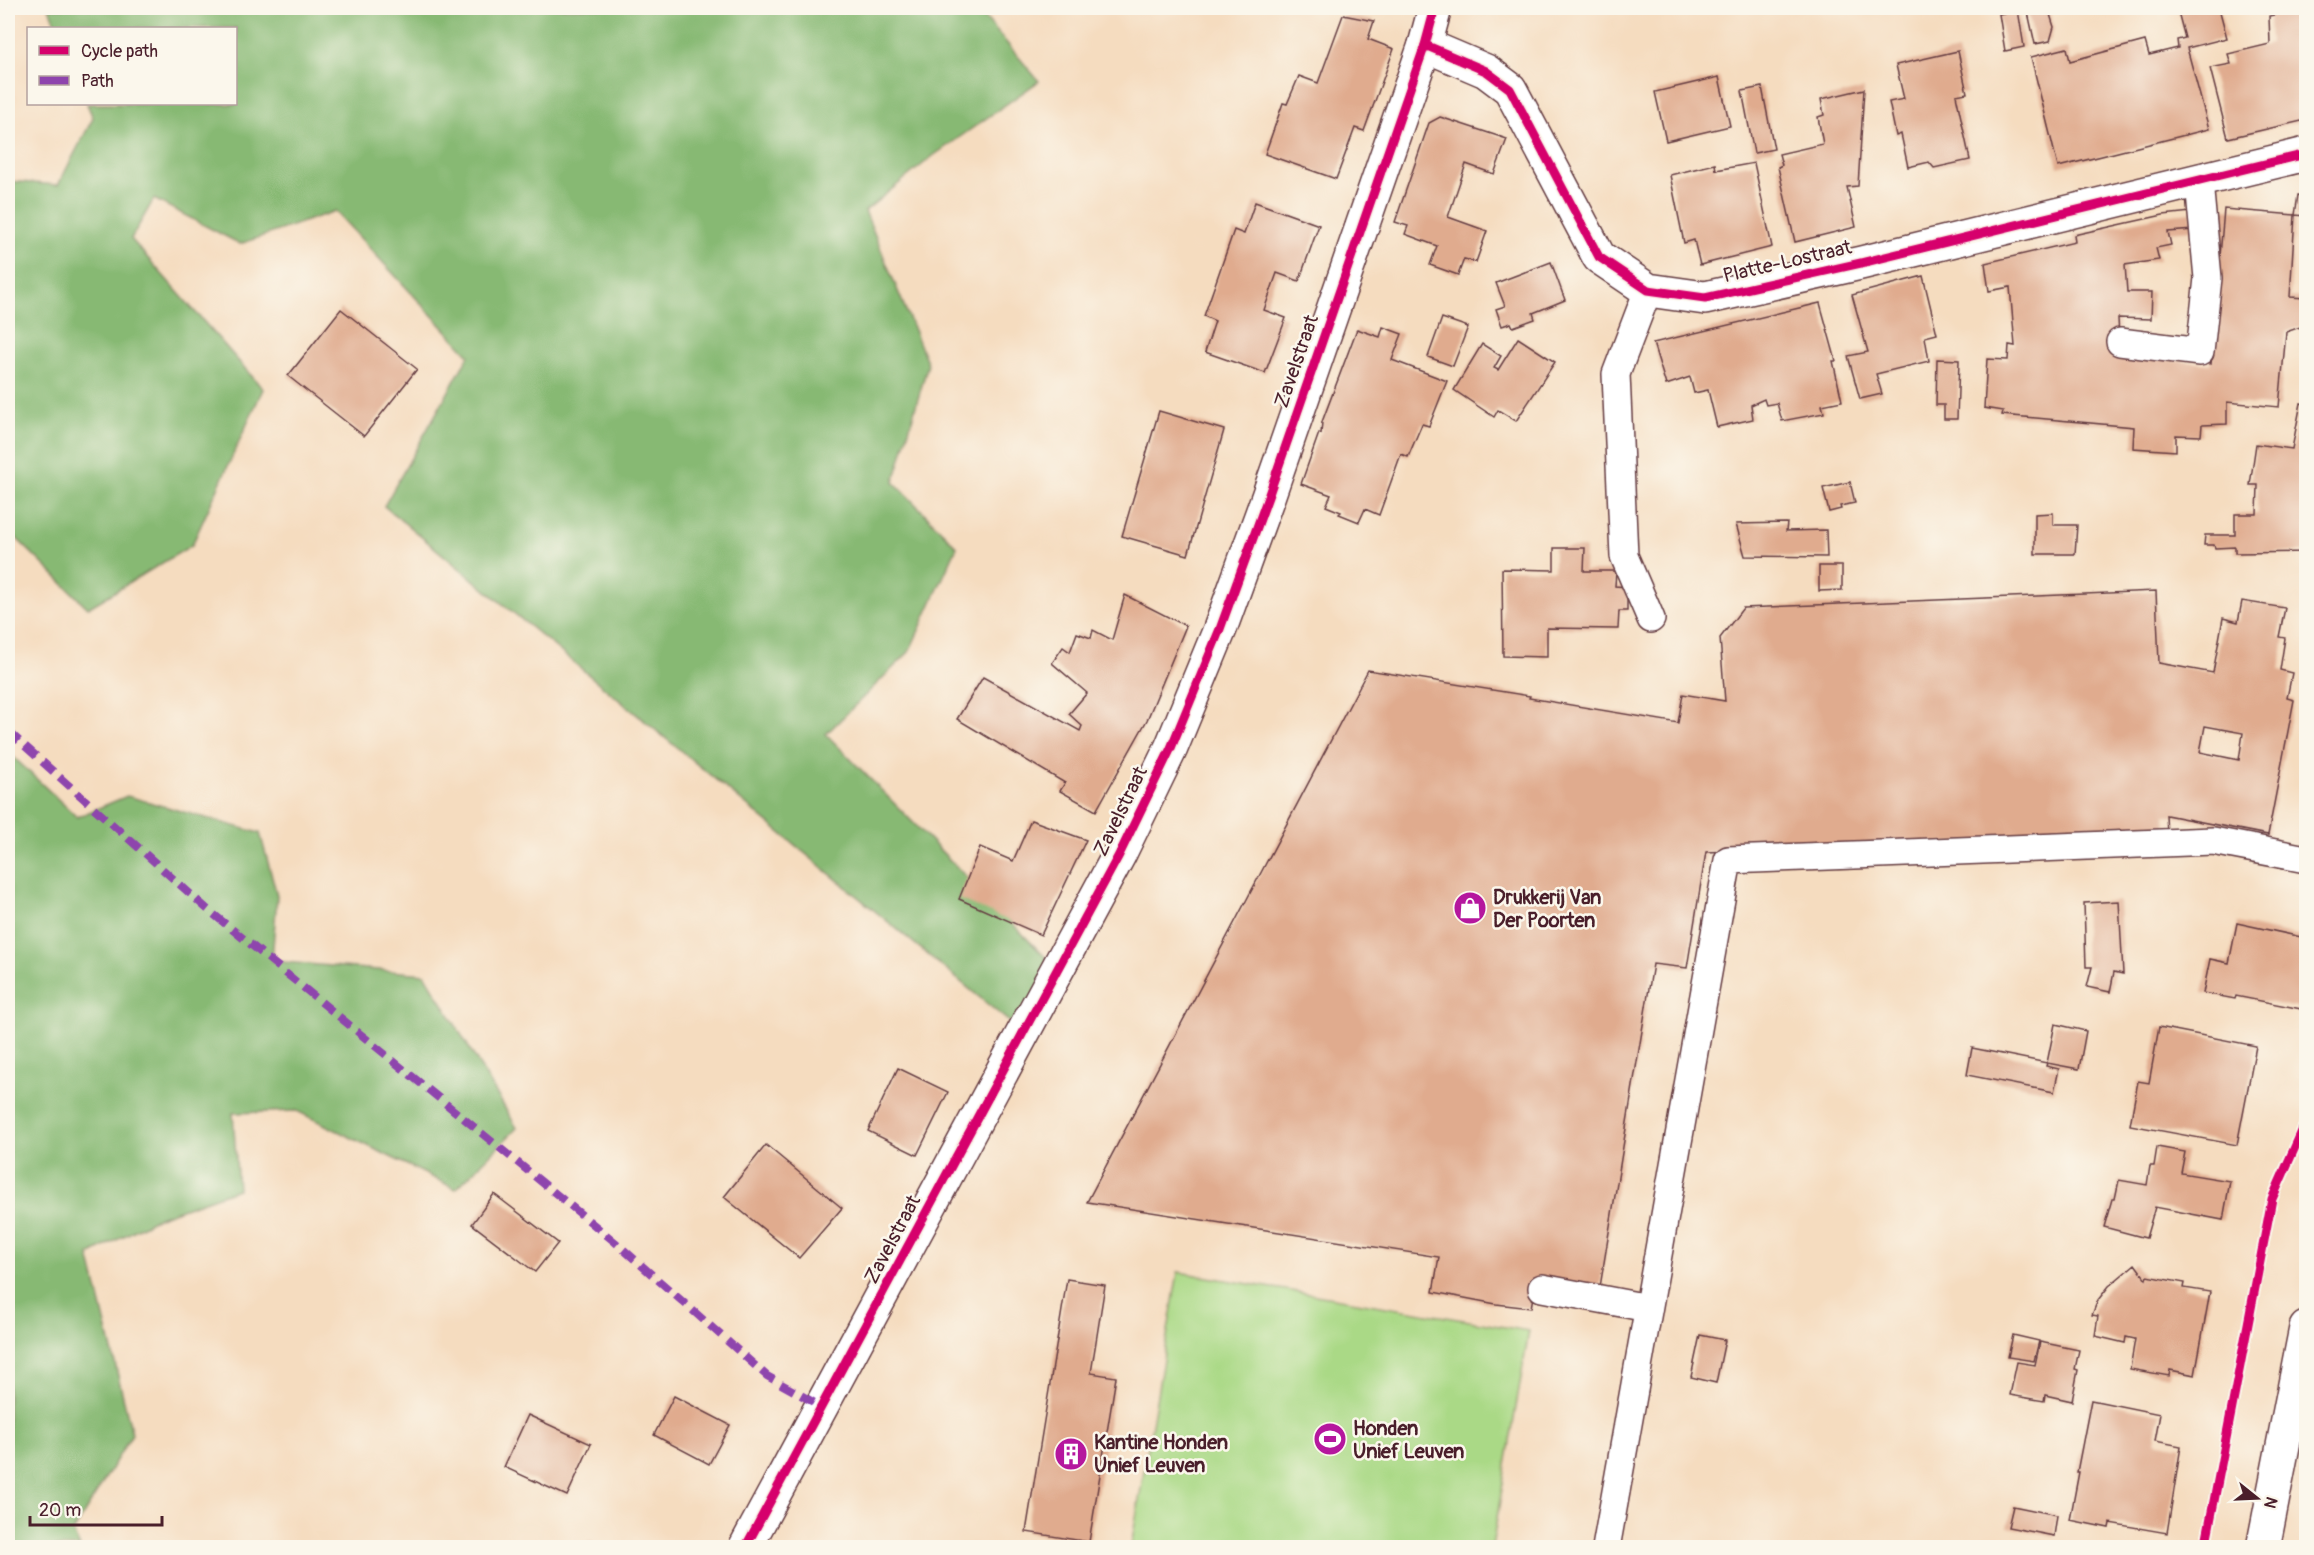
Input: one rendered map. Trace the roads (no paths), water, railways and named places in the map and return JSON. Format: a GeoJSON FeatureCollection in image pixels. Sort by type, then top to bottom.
{"type":"FeatureCollection","features":[{"type":"Feature","properties":{"kind":"street"},"geometry":{"type":"LineString","coordinates":[[1425,45],[1435,8]]}},
{"type":"Feature","properties":{"kind":"street","name":"Platte-Lostraat"},"geometry":{"type":"LineString","coordinates":[[1425,45],[1486,71],[1510,89],[1599,257],[1648,290],[1705,298],[1861,263],[2307,154]]}},
{"type":"Feature","properties":{"kind":"street","name":"Zavelstraat"},"geometry":{"type":"LineString","coordinates":[[746,1548],[1119,855],[1171,748],[1220,629],[1268,497],[1425,45]]}},
{"type":"Feature","properties":{"kind":"street"},"geometry":{"type":"LineString","coordinates":[[2263,1548],[2307,1328]]}},
{"type":"Feature","properties":{"kind":"lane"},"geometry":{"type":"LineString","coordinates":[[2120,342],[2200,352],[2208,278],[2199,182]]}},
{"type":"Feature","properties":{"kind":"lane"},"geometry":{"type":"LineString","coordinates":[[1648,290],[1616,374],[1624,556],[1651,619]]}},
{"type":"Feature","properties":{"kind":"lane"},"geometry":{"type":"LineString","coordinates":[[1606,1548],[1728,860],[2213,841],[2307,860]]}},
{"type":"Feature","properties":{"kind":"lane"},"geometry":{"type":"LineString","coordinates":[[1542,1287],[1648,1308]]}},
{"type":"Feature","properties":{"kind":"place","name":"Drukkerij Van Der Poorten"},"geometry":{"type":"Point","coordinates":[1470,908]}},
{"type":"Feature","properties":{"kind":"place","name":"Honden Unief Leuven"},"geometry":{"type":"Point","coordinates":[1330,1439]}},
{"type":"Feature","properties":{"kind":"place","name":"Kantine Honden Unief Leuven"},"geometry":{"type":"Point","coordinates":[1071,1454]}}]}
